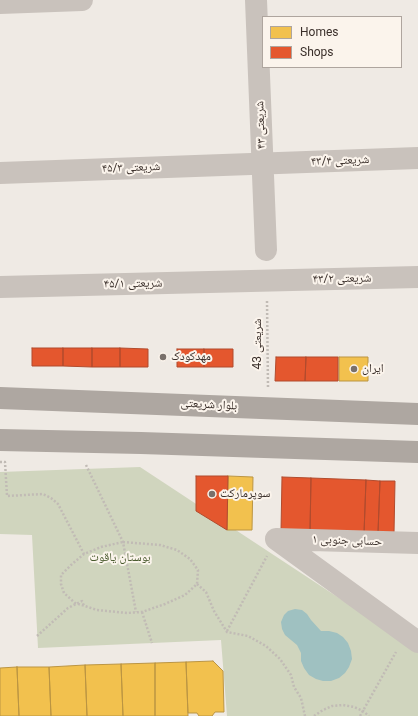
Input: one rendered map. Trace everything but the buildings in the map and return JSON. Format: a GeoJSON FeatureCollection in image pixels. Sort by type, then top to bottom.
{"type":"FeatureCollection","features":[{"type":"Feature","properties":{"kind":"main road","name":"بلوار شریعتی"},"geometry":{"type":"LineString","coordinates":[[0,398],[418,414]]}},
{"type":"Feature","properties":{"kind":"main road"},"geometry":{"type":"LineString","coordinates":[[0,440],[149,443],[418,452]]}},
{"type":"Feature","properties":{"kind":"street"},"geometry":{"type":"LineString","coordinates":[[0,3],[82,0]]}},
{"type":"Feature","properties":{"kind":"street","name":"شریعتی ۴۳"},"geometry":{"type":"LineString","coordinates":[[256,0],[266,250]]}},
{"type":"Feature","properties":{"kind":"street","name":"شریعتی ۴۳/۴"},"geometry":{"type":"LineString","coordinates":[[262,164],[418,158]]}},
{"type":"Feature","properties":{"kind":"street","name":"شریعتی ۴۵/۳"},"geometry":{"type":"LineString","coordinates":[[0,173],[262,164]]}},
{"type":"Feature","properties":{"kind":"street","name":"شریعتی ۴۳/۲"},"geometry":{"type":"LineString","coordinates":[[267,281],[418,277]]}},
{"type":"Feature","properties":{"kind":"street","name":"شریعتی ۴۵/۱"},"geometry":{"type":"LineString","coordinates":[[0,287],[267,281]]}},
{"type":"Feature","properties":{"kind":"street"},"geometry":{"type":"LineString","coordinates":[[276,538],[412,638]]}},
{"type":"Feature","properties":{"kind":"street","name":"حسابی جنوبی ۱"},"geometry":{"type":"LineString","coordinates":[[276,538],[418,543]]}},
{"type":"Feature","properties":{"kind":"path","name":"شریعتی 43"},"geometry":{"type":"LineString","coordinates":[[267,281],[268,408]]}},
{"type":"Feature","properties":{"kind":"path"},"geometry":{"type":"LineString","coordinates":[[0,462],[5,462],[7,496],[43,494],[51,498],[58,504],[84,554]]}},
{"type":"Feature","properties":{"kind":"path"},"geometry":{"type":"LineString","coordinates":[[86,465],[123,542],[136,612]]}},
{"type":"Feature","properties":{"kind":"path"},"geometry":{"type":"LineString","coordinates":[[227,632],[276,538]]}},
{"type":"Feature","properties":{"kind":"path"},"geometry":{"type":"LineString","coordinates":[[123,542],[160,545],[177,550],[190,559],[198,570],[197,584],[185,595],[142,612],[127,613],[97,610],[75,603],[64,593],[61,584],[61,575],[71,565],[84,554],[101,547],[123,542]]}},
{"type":"Feature","properties":{"kind":"path"},"geometry":{"type":"LineString","coordinates":[[197,584],[206,592],[214,611],[227,632],[248,636],[266,646],[280,659],[291,675],[294,687],[301,698],[305,716]]}},
{"type":"Feature","properties":{"kind":"path"},"geometry":{"type":"LineString","coordinates":[[37,636],[68,608],[82,601],[85,606]]}},
{"type":"Feature","properties":{"kind":"path"},"geometry":{"type":"LineString","coordinates":[[142,612],[152,643]]}},
{"type":"Feature","properties":{"kind":"path"},"geometry":{"type":"LineString","coordinates":[[360,716],[412,638]]}},
{"type":"Feature","properties":{"kind":"path"},"geometry":{"type":"LineString","coordinates":[[314,716],[332,706],[343,705],[354,707],[363,711],[369,716]]}},
{"type":"Feature","properties":{"kind":"green space","name":"بوستان یاقوت"},"geometry":{"type":"Polygon","coordinates":[[[140,467],[418,650],[418,716],[227,716],[221,640],[38,648],[32,535],[0,534],[0,472],[140,467]]]}},
{"type":"Feature","properties":{"kind":"water"},"geometry":{"type":"Polygon","coordinates":[[[295,609],[302,610],[307,614],[321,631],[337,633],[348,643],[352,659],[345,673],[339,678],[331,681],[316,679],[309,675],[304,668],[301,661],[301,653],[297,645],[285,635],[282,629],[281,622],[284,615],[288,611],[295,609]]]}},
{"type":"Feature","properties":{"kind":"place","name":"مهدکودک"},"geometry":{"type":"Point","coordinates":[163,357]}},
{"type":"Feature","properties":{"kind":"place","name":"ایران"},"geometry":{"type":"Point","coordinates":[354,369]}},
{"type":"Feature","properties":{"kind":"place","name":"سوپرمارکت"},"geometry":{"type":"Point","coordinates":[212,494]}}]}
